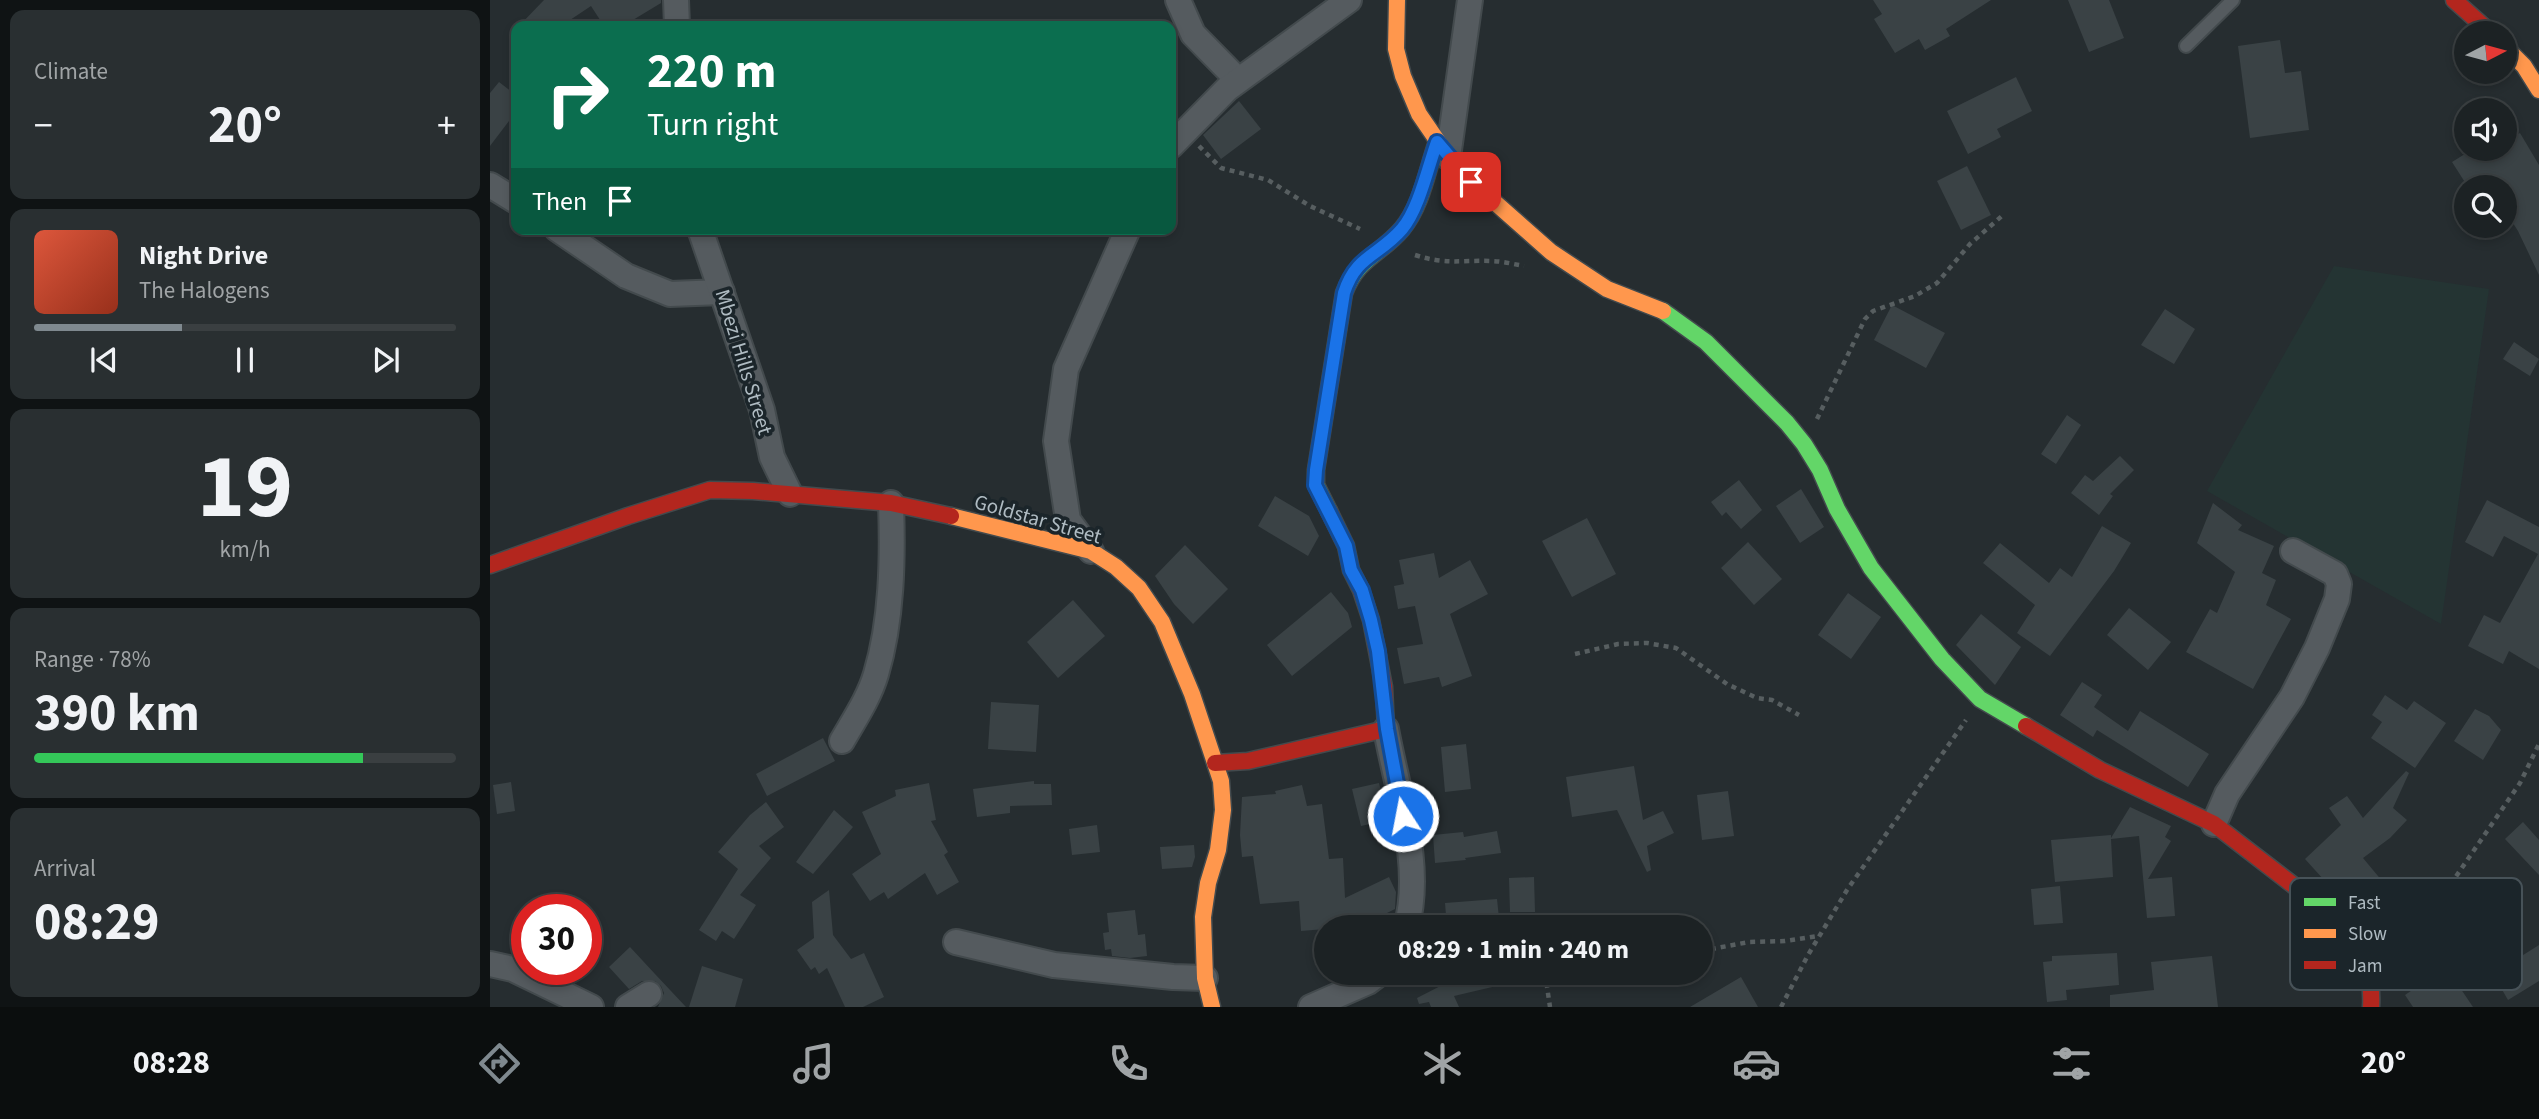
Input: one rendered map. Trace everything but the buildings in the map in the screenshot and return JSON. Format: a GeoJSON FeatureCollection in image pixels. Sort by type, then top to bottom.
{"type":"FeatureCollection","features":[{"type":"Feature","properties":{"kind":"street"},"geometry":{"type":"LineString","coordinates":[[677,0],[677,21]]}},
{"type":"Feature","properties":{"kind":"street"},"geometry":{"type":"LineString","coordinates":[[1178,0],[1193,34],[1238,80]]}},
{"type":"Feature","properties":{"kind":"street"},"geometry":{"type":"LineString","coordinates":[[1176,141],[1238,80],[1349,0]]}},
{"type":"Feature","properties":{"kind":"street"},"geometry":{"type":"LineString","coordinates":[[1396,0],[1396,49],[1403,76],[1419,114],[1443,149],[1471,182],[1551,252],[1607,289],[1663,311],[1706,342],[1787,423],[1820,470],[1837,509],[1871,568],[1941,659],[1980,699],[2100,770],[2214,824],[2290,883]]}},
{"type":"Feature","properties":{"kind":"street"},"geometry":{"type":"LineString","coordinates":[[1409,915],[1412,900],[1408,840],[1387,729],[1384,687],[1371,620],[1362,590],[1351,570],[1346,546],[1315,485],[1344,293],[1350,275],[1402,229],[1443,149],[1470,0]]}},
{"type":"Feature","properties":{"kind":"street"},"geometry":{"type":"LineString","coordinates":[[2454,0],[2478,21]]}},
{"type":"Feature","properties":{"kind":"street"},"geometry":{"type":"LineString","coordinates":[[2517,59],[2539,90]]}},
{"type":"Feature","properties":{"kind":"street"},"geometry":{"type":"LineString","coordinates":[[490,185],[511,198]]}},
{"type":"Feature","properties":{"kind":"street"},"geometry":{"type":"LineString","coordinates":[[566,235],[626,276],[670,295],[722,292]]}},
{"type":"Feature","properties":{"kind":"street","name":"Mbezi Hills Street"},"geometry":{"type":"LineString","coordinates":[[702,235],[762,410],[772,457],[790,494]]}},
{"type":"Feature","properties":{"kind":"street"},"geometry":{"type":"LineString","coordinates":[[1091,551],[1068,520],[1056,441],[1066,369],[1125,235]]}},
{"type":"Feature","properties":{"kind":"street","name":"Goldstar Street"},"geometry":{"type":"LineString","coordinates":[[490,565],[710,490],[891,503],[1091,551],[1116,567],[1139,588],[1162,622],[1192,694],[1221,781],[1223,810],[1218,850],[1208,883],[1203,917],[1205,978],[1212,1007]]}},
{"type":"Feature","properties":{"kind":"street"},"geometry":{"type":"LineString","coordinates":[[842,741],[876,676],[883,644],[892,545],[891,503]]}},
{"type":"Feature","properties":{"kind":"street"},"geometry":{"type":"LineString","coordinates":[[2214,824],[2227,794],[2292,697],[2317,648],[2337,599],[2339,584],[2335,574],[2293,551]]}},
{"type":"Feature","properties":{"kind":"street"},"geometry":{"type":"LineString","coordinates":[[1215,763],[1248,761],[1387,729]]}},
{"type":"Feature","properties":{"kind":"street"},"geometry":{"type":"LineString","coordinates":[[956,942],[1054,965],[1205,978]]}},
{"type":"Feature","properties":{"kind":"street"},"geometry":{"type":"LineString","coordinates":[[490,964],[513,969],[591,1007]]}},
{"type":"Feature","properties":{"kind":"street"},"geometry":{"type":"LineString","coordinates":[[1311,1007],[1361,985]]}},
{"type":"Feature","properties":{"kind":"lane"},"geometry":{"type":"LineString","coordinates":[[2186,46],[2233,0]]}},
{"type":"Feature","properties":{"kind":"path"},"geometry":{"type":"LineString","coordinates":[[1193,122],[1197,145],[1221,168],[1268,180],[1322,212],[1416,255],[1456,263],[1494,261],[1529,267]]}},
{"type":"Feature","properties":{"kind":"path"},"geometry":{"type":"LineString","coordinates":[[1804,444],[1865,319],[1873,311],[1915,296],[1937,283],[1970,244],[2003,215]]}},
{"type":"Feature","properties":{"kind":"path"},"geometry":{"type":"LineString","coordinates":[[1576,654],[1618,644],[1647,643],[1676,648],[1734,688],[1757,698],[1772,700],[1799,715]]}},
{"type":"Feature","properties":{"kind":"path"},"geometry":{"type":"LineString","coordinates":[[1781,1007],[1847,890],[1980,699]]}},
{"type":"Feature","properties":{"kind":"path"},"geometry":{"type":"LineString","coordinates":[[2455,878],[2519,783],[2539,744]]}},
{"type":"Feature","properties":{"kind":"path"},"geometry":{"type":"LineString","coordinates":[[1713,949],[1749,942],[1819,936]]}},
{"type":"Feature","properties":{"kind":"path"},"geometry":{"type":"LineString","coordinates":[[1547,985],[1550,1007]]}},
{"type":"Feature","properties":{"kind":"shaded area"},"geometry":{"type":"Polygon","coordinates":[[[2334,266],[2489,289],[2441,624],[2207,491],[2334,266]]]}},
{"type":"Feature","properties":{"kind":"traffic: fast"},"geometry":{"type":"LineString","coordinates":[[1329,511],[1316,485],[1316,470],[1344,293],[1356,271],[1394,238],[1409,220],[1437,142]]}},
{"type":"Feature","properties":{"kind":"traffic: fast"},"geometry":{"type":"LineString","coordinates":[[1663,311],[1706,342],[1787,423],[1820,470],[1837,509],[1871,568],[1942,659],[1980,699],[2026,726]]}},
{"type":"Feature","properties":{"kind":"traffic: slow"},"geometry":{"type":"LineString","coordinates":[[1397,0],[1396,49],[1403,76],[1419,114],[1456,168],[1551,252],[1607,289],[1663,311]]}},
{"type":"Feature","properties":{"kind":"traffic: slow"},"geometry":{"type":"LineString","coordinates":[[2517,59],[2539,90]]}},
{"type":"Feature","properties":{"kind":"traffic: slow"},"geometry":{"type":"LineString","coordinates":[[951,516],[1091,551],[1116,567],[1139,588],[1162,622],[1192,694],[1221,781],[1223,810],[1218,850],[1208,883],[1203,917],[1205,978],[1212,1007]]}},
{"type":"Feature","properties":{"kind":"traffic: jam"},"geometry":{"type":"LineString","coordinates":[[2454,0],[2478,21]]}},
{"type":"Feature","properties":{"kind":"traffic: jam"},"geometry":{"type":"LineString","coordinates":[[490,565],[710,490],[891,503],[951,516]]}},
{"type":"Feature","properties":{"kind":"traffic: jam"},"geometry":{"type":"LineString","coordinates":[[1215,763],[1248,761],[1386,729],[1384,687],[1371,620],[1351,570],[1346,546],[1329,511]]}},
{"type":"Feature","properties":{"kind":"traffic: jam"},"geometry":{"type":"LineString","coordinates":[[2026,726],[2100,770],[2214,824],[2290,883]]}},
{"type":"Feature","properties":{"kind":"traffic: jam"},"geometry":{"type":"LineString","coordinates":[[2370,990],[2371,1007]]}},
{"type":"Feature","properties":{"kind":"route"},"geometry":{"type":"LineString","coordinates":[[1403,816],[1371,620],[1362,590],[1351,570],[1346,546],[1315,485],[1316,470],[1344,293],[1350,275],[1402,229],[1412,212],[1437,142],[1456,168],[1471,182]]}}]}
